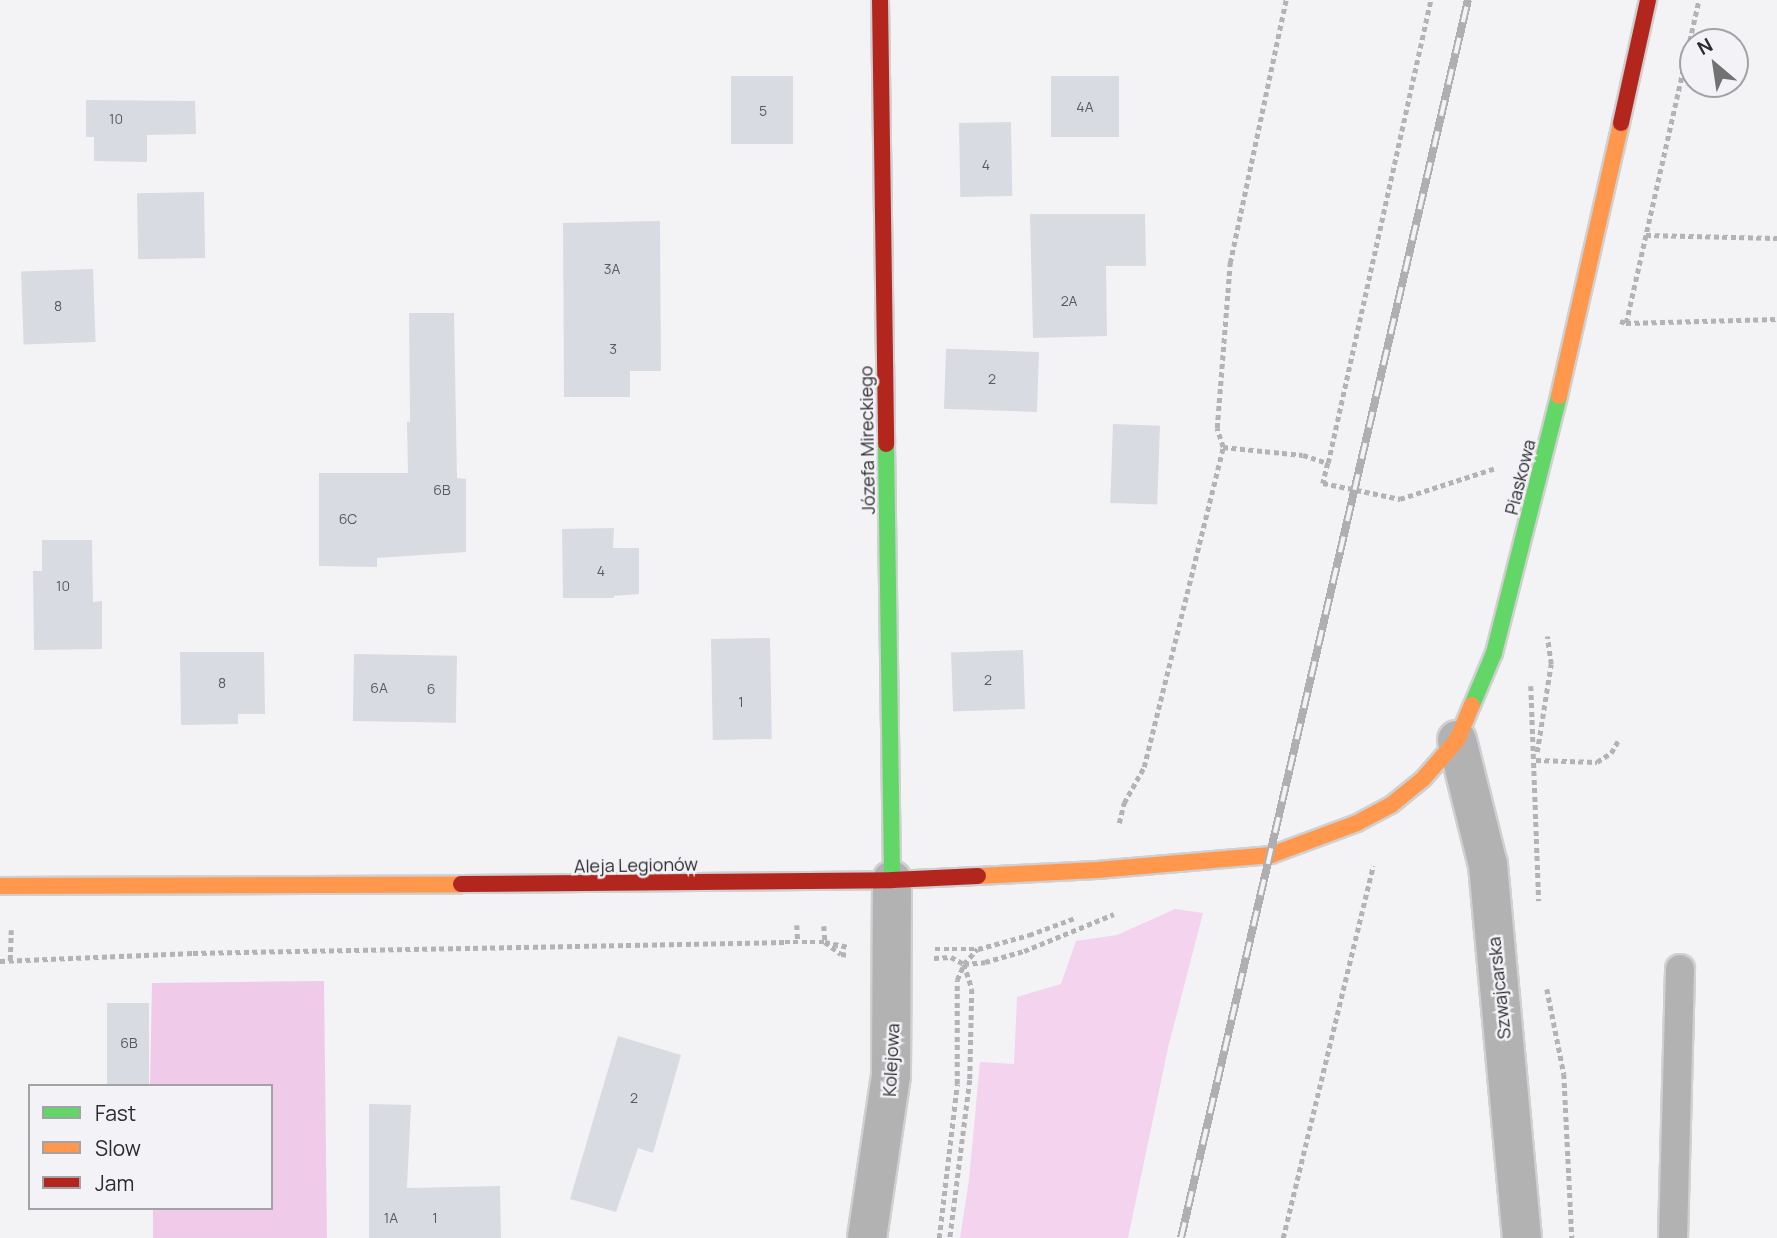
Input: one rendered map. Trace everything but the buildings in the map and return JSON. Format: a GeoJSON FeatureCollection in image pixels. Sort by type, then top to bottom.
{"type":"FeatureCollection","features":[{"type":"Feature","properties":{"kind":"street","name":"Józefa Mireckiego"},"geometry":{"type":"LineString","coordinates":[[880,0],[892,880]]}},
{"type":"Feature","properties":{"kind":"street","name":"Piaskowa"},"geometry":{"type":"LineString","coordinates":[[1271,855],[1357,823],[1391,805],[1423,779],[1457,740],[1494,653],[1541,475],[1648,0]]}},
{"type":"Feature","properties":{"kind":"street","name":"Szwajcarska"},"geometry":{"type":"LineString","coordinates":[[1457,740],[1488,865],[1522,1238]]}},
{"type":"Feature","properties":{"kind":"street","name":"Aleja Legionów"},"geometry":{"type":"LineString","coordinates":[[0,886],[892,880],[1097,870],[1271,855]]}},
{"type":"Feature","properties":{"kind":"street","name":"Kolejowa"},"geometry":{"type":"LineString","coordinates":[[867,1238],[891,1075],[892,880]]}},
{"type":"Feature","properties":{"kind":"lane"},"geometry":{"type":"LineString","coordinates":[[1673,1238],[1680,969]]}},
{"type":"Feature","properties":{"kind":"path"},"geometry":{"type":"LineString","coordinates":[[964,964],[985,962],[1024,951],[1112,917],[1119,905],[1115,837],[1124,803],[1144,767],[1223,447],[1217,428],[1230,263],[1286,0]]}},
{"type":"Feature","properties":{"kind":"path"},"geometry":{"type":"LineString","coordinates":[[1431,0],[1323,483],[1400,499],[1493,468],[1507,469]]}},
{"type":"Feature","properties":{"kind":"path"},"geometry":{"type":"LineString","coordinates":[[1635,235],[1777,238]]}},
{"type":"Feature","properties":{"kind":"path"},"geometry":{"type":"LineString","coordinates":[[1626,323],[1777,319]]}},
{"type":"Feature","properties":{"kind":"path"},"geometry":{"type":"LineString","coordinates":[[1223,447],[1303,455],[1328,463]]}},
{"type":"Feature","properties":{"kind":"path"},"geometry":{"type":"LineString","coordinates":[[1540,905],[1536,760],[1551,664],[1546,632]]}},
{"type":"Feature","properties":{"kind":"path"},"geometry":{"type":"LineString","coordinates":[[1536,760],[1597,762],[1611,753],[1619,739]]}},
{"type":"Feature","properties":{"kind":"path"},"geometry":{"type":"LineString","coordinates":[[1283,1238],[1359,912],[1391,805]]}},
{"type":"Feature","properties":{"kind":"path"},"geometry":{"type":"LineString","coordinates":[[927,950],[978,949],[1029,935],[1094,910],[1098,901],[1097,870]]}},
{"type":"Feature","properties":{"kind":"path"},"geometry":{"type":"LineString","coordinates":[[0,961],[207,952],[785,942],[825,942],[860,949]]}},
{"type":"Feature","properties":{"kind":"path"},"geometry":{"type":"LineString","coordinates":[[939,1238],[948,1183],[957,1084],[957,980],[964,964],[978,949]]}},
{"type":"Feature","properties":{"kind":"path"},"geometry":{"type":"LineString","coordinates":[[1546,984],[1564,1074],[1572,1238]]}},
{"type":"Feature","properties":{"kind":"shaded area"},"geometry":{"type":"Polygon","coordinates":[[[1175,909],[1203,913],[1168,1048],[1128,1238],[960,1238],[969,1180],[980,1062],[1014,1064],[1017,997],[1061,984],[1076,941],[1117,935],[1175,909]]]}},
{"type":"Feature","properties":{"kind":"shaded area"},"geometry":{"type":"Polygon","coordinates":[[[324,981],[327,1238],[153,1238],[153,1210],[273,1210],[273,1084],[150,1084],[152,983],[324,981]]]}},
{"type":"Feature","properties":{"kind":"railway"},"geometry":{"type":"LineString","coordinates":[[1181,1238],[1468,0]]}},
{"type":"Feature","properties":{"kind":"traffic: fast"},"geometry":{"type":"LineString","coordinates":[[1472,705],[1494,653],[1559,396]]}},
{"type":"Feature","properties":{"kind":"traffic: fast"},"geometry":{"type":"LineString","coordinates":[[886,444],[892,880]]}},
{"type":"Feature","properties":{"kind":"traffic: slow"},"geometry":{"type":"LineString","coordinates":[[1559,396],[1621,123]]}},
{"type":"Feature","properties":{"kind":"traffic: slow"},"geometry":{"type":"LineString","coordinates":[[978,876],[1097,870],[1271,855],[1357,823],[1391,805],[1423,779],[1457,740],[1472,705]]}},
{"type":"Feature","properties":{"kind":"traffic: slow"},"geometry":{"type":"LineString","coordinates":[[0,886],[461,884]]}},
{"type":"Feature","properties":{"kind":"traffic: jam"},"geometry":{"type":"LineString","coordinates":[[880,0],[886,444]]}},
{"type":"Feature","properties":{"kind":"traffic: jam"},"geometry":{"type":"LineString","coordinates":[[1621,123],[1648,0]]}},
{"type":"Feature","properties":{"kind":"traffic: jam"},"geometry":{"type":"LineString","coordinates":[[461,884],[892,880],[978,876]]}}]}
